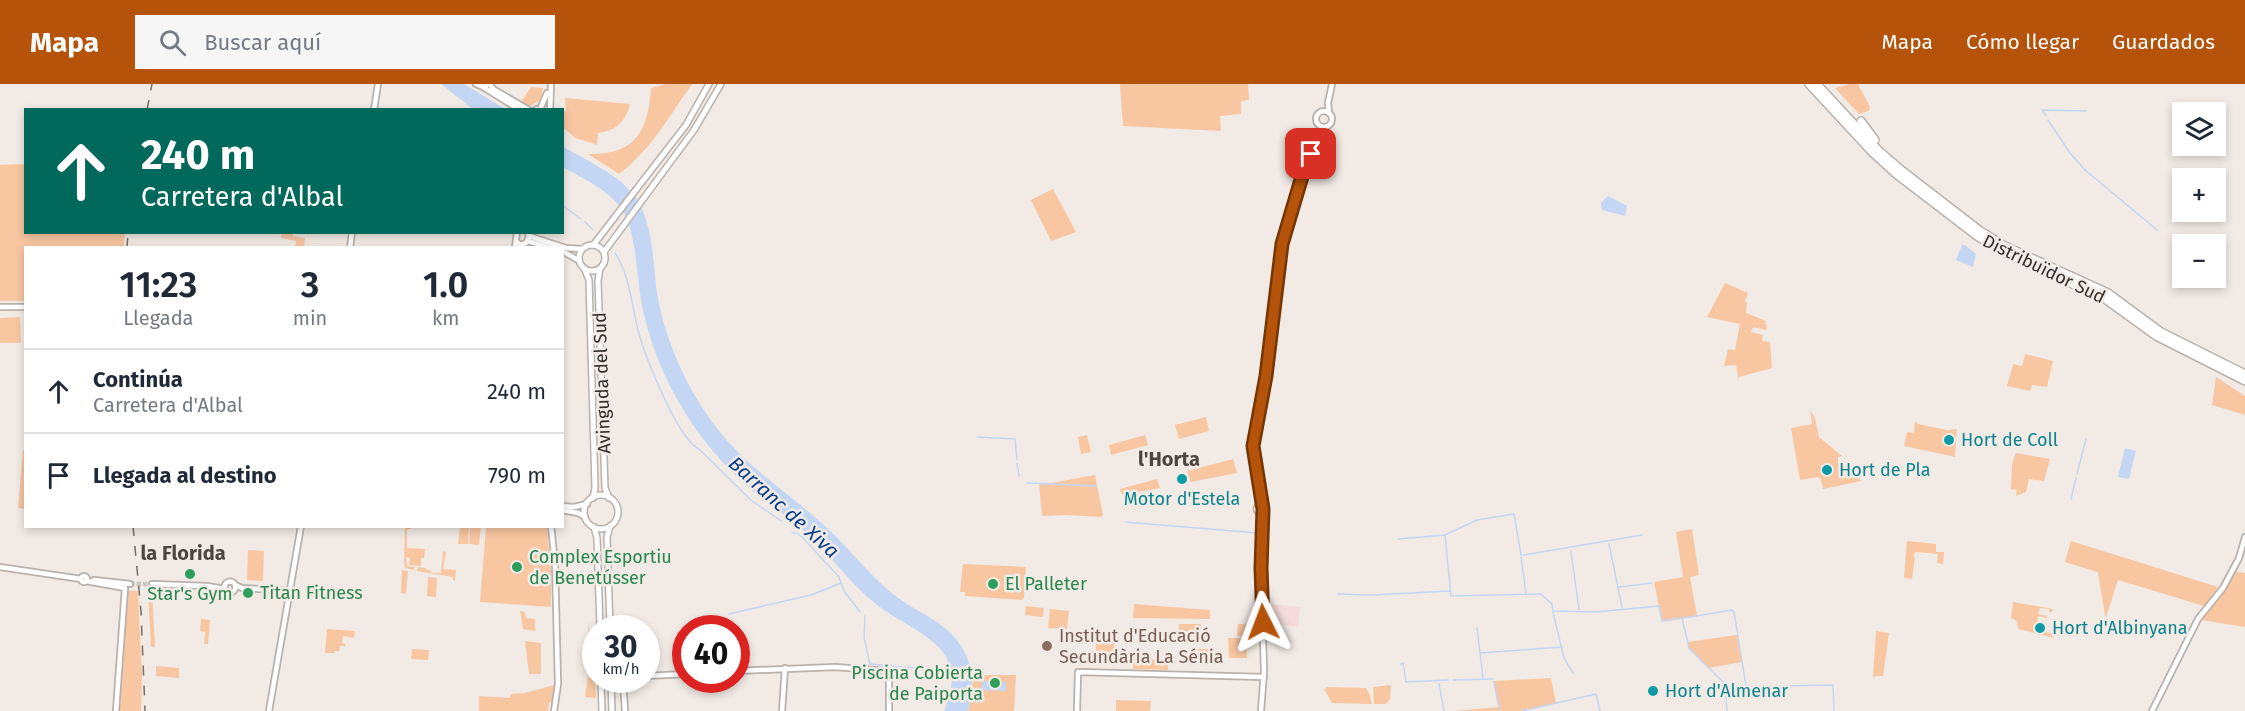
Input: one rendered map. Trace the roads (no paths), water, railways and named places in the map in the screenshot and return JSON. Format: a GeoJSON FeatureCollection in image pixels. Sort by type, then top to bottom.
{"type":"FeatureCollection","features":[{"type":"Feature","properties":{"kind":"highway","name":"Distribuïdor Sud"},"geometry":{"type":"LineString","coordinates":[[1809,84],[1873,153],[1896,174],[1977,236],[2003,252],[2105,299],[2156,336],[2181,350],[2231,372],[2245,382]]}},
{"type":"Feature","properties":{"kind":"highway","name":"Distribuïdor Sud"},"geometry":{"type":"LineString","coordinates":[[1817,84],[1878,150],[1979,230],[2003,245],[2108,293],[2161,332],[2184,345],[2209,353],[2245,372]]}},
{"type":"Feature","properties":{"kind":"highway"},"geometry":{"type":"LineString","coordinates":[[1861,121],[1887,153],[1931,193]]}},
{"type":"Feature","properties":{"kind":"main road"},"geometry":{"type":"LineString","coordinates":[[709,84],[686,125],[639,187],[594,244],[582,249],[578,260],[585,270],[593,271],[600,268],[605,260],[604,252],[694,130],[721,84]]}},
{"type":"Feature","properties":{"kind":"main road"},"geometry":{"type":"LineString","coordinates":[[594,244],[604,252]]}},
{"type":"Feature","properties":{"kind":"main road","name":"Avinguda del Sud"},"geometry":{"type":"LineString","coordinates":[[600,268],[598,281],[605,488],[609,498]]}},
{"type":"Feature","properties":{"kind":"main road","name":"Avinguda del Sud"},"geometry":{"type":"LineString","coordinates":[[585,270],[589,280],[595,488],[593,498]]}},
{"type":"Feature","properties":{"kind":"main road"},"geometry":{"type":"LineString","coordinates":[[594,527],[602,529],[610,526],[616,520],[618,512],[615,503],[601,495],[593,498],[587,504],[585,517],[594,527],[597,538],[600,615]]}},
{"type":"Feature","properties":{"kind":"main road"},"geometry":{"type":"LineString","coordinates":[[610,526],[607,537],[610,615]]}},
{"type":"Feature","properties":{"kind":"main road"},"geometry":{"type":"LineString","coordinates":[[602,693],[602,711]]}},
{"type":"Feature","properties":{"kind":"main road"},"geometry":{"type":"LineString","coordinates":[[611,693],[612,711]]}},
{"type":"Feature","properties":{"kind":"street"},"geometry":{"type":"LineString","coordinates":[[374,108],[378,84]]}},
{"type":"Feature","properties":{"kind":"street"},"geometry":{"type":"LineString","coordinates":[[476,84],[487,85],[526,108]]}},
{"type":"Feature","properties":{"kind":"street"},"geometry":{"type":"LineString","coordinates":[[539,108],[546,99],[549,84]]}},
{"type":"Feature","properties":{"kind":"street"},"geometry":{"type":"LineString","coordinates":[[549,84],[550,108]]}},
{"type":"Feature","properties":{"kind":"street"},"geometry":{"type":"LineString","coordinates":[[1261,711],[1264,677],[1261,511],[1253,446],[1266,376],[1282,244],[1303,173],[1319,137],[1332,122],[1328,103],[1332,84]]}},
{"type":"Feature","properties":{"kind":"street"},"geometry":{"type":"LineString","coordinates":[[487,85],[517,108]]}},
{"type":"Feature","properties":{"kind":"street"},"geometry":{"type":"LineString","coordinates":[[1319,137],[1316,116],[1328,103]]}},
{"type":"Feature","properties":{"kind":"street"},"geometry":{"type":"LineString","coordinates":[[1323,111],[1329,113]]}},
{"type":"Feature","properties":{"kind":"street"},"geometry":{"type":"LineString","coordinates":[[1319,125],[1326,127]]}},
{"type":"Feature","properties":{"kind":"street"},"geometry":{"type":"LineString","coordinates":[[528,236],[547,246]]}},
{"type":"Feature","properties":{"kind":"street"},"geometry":{"type":"LineString","coordinates":[[528,236],[560,246]]}},
{"type":"Feature","properties":{"kind":"street"},"geometry":{"type":"LineString","coordinates":[[564,247],[582,249]]}},
{"type":"Feature","properties":{"kind":"street"},"geometry":{"type":"LineString","coordinates":[[564,252],[578,260]]}},
{"type":"Feature","properties":{"kind":"street"},"geometry":{"type":"LineString","coordinates":[[0,308],[24,307]]}},
{"type":"Feature","properties":{"kind":"street"},"geometry":{"type":"LineString","coordinates":[[564,508],[587,504]]}},
{"type":"Feature","properties":{"kind":"street"},"geometry":{"type":"LineString","coordinates":[[564,509],[585,517]]}},
{"type":"Feature","properties":{"kind":"street"},"geometry":{"type":"LineString","coordinates":[[269,711],[301,528]]}},
{"type":"Feature","properties":{"kind":"street"},"geometry":{"type":"LineString","coordinates":[[551,528],[555,563],[558,672],[554,711]]}},
{"type":"Feature","properties":{"kind":"street"},"geometry":{"type":"LineString","coordinates":[[2152,711],[2198,619],[2223,588],[2239,558],[2245,537]]}},
{"type":"Feature","properties":{"kind":"street"},"geometry":{"type":"LineString","coordinates":[[0,567],[128,586],[116,711]]}},
{"type":"Feature","properties":{"kind":"street"},"geometry":{"type":"LineString","coordinates":[[152,584],[225,587],[231,582],[235,588]]}},
{"type":"Feature","properties":{"kind":"street"},"geometry":{"type":"LineString","coordinates":[[225,587],[230,593],[235,588],[290,591]]}},
{"type":"Feature","properties":{"kind":"street"},"geometry":{"type":"LineString","coordinates":[[750,670],[835,667],[889,671],[889,711]]}},
{"type":"Feature","properties":{"kind":"street"},"geometry":{"type":"LineString","coordinates":[[782,711],[785,668]]}},
{"type":"Feature","properties":{"kind":"street"},"geometry":{"type":"LineString","coordinates":[[1077,711],[1078,672],[1264,677]]}},
{"type":"Feature","properties":{"kind":"street"},"geometry":{"type":"LineString","coordinates":[[624,693],[626,711]]}},
{"type":"Feature","properties":{"kind":"water"},"geometry":{"type":"Polygon","coordinates":[[[441,84],[464,84],[503,108],[472,108],[441,84]]]}},
{"type":"Feature","properties":{"kind":"water","name":"Barranc de Xiva"},"geometry":{"type":"Polygon","coordinates":[[[564,147],[621,182],[636,198],[642,209],[650,234],[658,299],[669,340],[686,380],[709,417],[747,461],[826,527],[884,586],[939,623],[955,637],[971,669],[972,685],[968,711],[944,711],[951,690],[952,676],[945,655],[940,648],[868,597],[816,542],[735,475],[703,439],[677,400],[649,335],[643,311],[632,234],[624,213],[612,198],[564,168],[564,147]]]}},
{"type":"Feature","properties":{"kind":"water"},"geometry":{"type":"Polygon","coordinates":[[[1608,196],[1627,206],[1625,216],[1602,210],[1601,203],[1608,196]]]}},
{"type":"Feature","properties":{"kind":"water"},"geometry":{"type":"Polygon","coordinates":[[[1962,245],[1976,254],[1973,267],[1956,260],[1962,245]]]}},
{"type":"Feature","properties":{"kind":"water"},"geometry":{"type":"Polygon","coordinates":[[[2125,448],[2136,451],[2129,479],[2118,477],[2125,448]]]}},
{"type":"Feature","properties":{"kind":"water"},"geometry":{"type":"Polygon","coordinates":[[[982,681],[1006,682],[1006,691],[981,690],[982,681]]]}},
{"type":"Feature","properties":{"kind":"waterway"},"geometry":{"type":"LineString","coordinates":[[2046,116],[2042,110],[2086,111]]}},
{"type":"Feature","properties":{"kind":"waterway"},"geometry":{"type":"LineString","coordinates":[[2048,120],[2070,153],[2085,170],[2157,230]]}},
{"type":"Feature","properties":{"kind":"waterway"},"geometry":{"type":"LineString","coordinates":[[564,206],[581,219]]}},
{"type":"Feature","properties":{"kind":"waterway"},"geometry":{"type":"LineString","coordinates":[[585,222],[593,230]]}},
{"type":"Feature","properties":{"kind":"waterway","name":"Barranc de Xiva"},"geometry":{"type":"LineString","coordinates":[[615,253],[625,273],[637,327],[649,364],[683,432],[692,444],[751,500],[781,521]]}},
{"type":"Feature","properties":{"kind":"waterway"},"geometry":{"type":"LineString","coordinates":[[977,437],[1015,439],[1017,460]]}},
{"type":"Feature","properties":{"kind":"waterway"},"geometry":{"type":"LineString","coordinates":[[2077,474],[2086,439]]}},
{"type":"Feature","properties":{"kind":"waterway"},"geometry":{"type":"LineString","coordinates":[[1017,463],[1019,476]]}},
{"type":"Feature","properties":{"kind":"waterway"},"geometry":{"type":"LineString","coordinates":[[2071,499],[2076,478]]}},
{"type":"Feature","properties":{"kind":"waterway"},"geometry":{"type":"LineString","coordinates":[[1027,483],[1096,486]]}},
{"type":"Feature","properties":{"kind":"waterway"},"geometry":{"type":"LineString","coordinates":[[1445,535],[1477,520],[1514,514],[1521,555]]}},
{"type":"Feature","properties":{"kind":"waterway"},"geometry":{"type":"LineString","coordinates":[[1125,522],[1258,533]]}},
{"type":"Feature","properties":{"kind":"waterway","name":"Barranc de Xiva"},"geometry":{"type":"LineString","coordinates":[[792,533],[797,533],[802,537],[839,577],[844,591],[860,612]]}},
{"type":"Feature","properties":{"kind":"waterway"},"geometry":{"type":"LineString","coordinates":[[1398,539],[1445,535],[1451,596],[1541,594],[1552,604],[1553,611],[1595,612],[1659,606],[1662,621],[1682,618],[1689,648],[1725,684],[1727,711]]}},
{"type":"Feature","properties":{"kind":"waterway"},"geometry":{"type":"LineString","coordinates":[[1524,555],[1642,535]]}},
{"type":"Feature","properties":{"kind":"waterway"},"geometry":{"type":"LineString","coordinates":[[1609,544],[1622,607]]}},
{"type":"Feature","properties":{"kind":"waterway"},"geometry":{"type":"LineString","coordinates":[[1571,551],[1579,610]]}},
{"type":"Feature","properties":{"kind":"waterway"},"geometry":{"type":"LineString","coordinates":[[1521,557],[1526,593]]}},
{"type":"Feature","properties":{"kind":"waterway"},"geometry":{"type":"LineString","coordinates":[[729,614],[811,595],[841,583]]}},
{"type":"Feature","properties":{"kind":"waterway"},"geometry":{"type":"LineString","coordinates":[[1619,587],[1652,583]]}},
{"type":"Feature","properties":{"kind":"waterway"},"geometry":{"type":"LineString","coordinates":[[1338,594],[1371,595],[1450,591]]}},
{"type":"Feature","properties":{"kind":"waterway"},"geometry":{"type":"LineString","coordinates":[[1684,618],[1732,610],[1734,612],[1746,686]]}},
{"type":"Feature","properties":{"kind":"waterway"},"geometry":{"type":"LineString","coordinates":[[1553,612],[1564,658],[1573,673]]}},
{"type":"Feature","properties":{"kind":"waterway"},"geometry":{"type":"LineString","coordinates":[[865,616],[864,638],[870,664],[927,669]]}},
{"type":"Feature","properties":{"kind":"waterway"},"geometry":{"type":"LineString","coordinates":[[1477,628],[1483,678]]}},
{"type":"Feature","properties":{"kind":"waterway"},"geometry":{"type":"LineString","coordinates":[[1480,653],[1562,647]]}},
{"type":"Feature","properties":{"kind":"waterway"},"geometry":{"type":"LineString","coordinates":[[1401,664],[1403,663],[1406,682],[1448,680]]}},
{"type":"Feature","properties":{"kind":"waterway"},"geometry":{"type":"LineString","coordinates":[[1453,680],[1493,679]]}},
{"type":"Feature","properties":{"kind":"waterway"},"geometry":{"type":"LineString","coordinates":[[1494,682],[1500,711]]}},
{"type":"Feature","properties":{"kind":"waterway"},"geometry":{"type":"LineString","coordinates":[[1439,684],[1444,711]]}},
{"type":"Feature","properties":{"kind":"waterway"},"geometry":{"type":"LineString","coordinates":[[1725,687],[1833,685],[1834,711]]}},
{"type":"Feature","properties":{"kind":"waterway"},"geometry":{"type":"LineString","coordinates":[[1522,711],[1596,694],[1600,711]]}},
{"type":"Feature","properties":{"kind":"tunnel"},"geometry":{"type":"LineString","coordinates":[[130,584],[152,584]]}},
{"type":"Feature","properties":{"kind":"railway"},"geometry":{"type":"LineString","coordinates":[[147,108],[152,84]]}},
{"type":"Feature","properties":{"kind":"railway"},"geometry":{"type":"LineString","coordinates":[[127,246],[128,234]]}},
{"type":"Feature","properties":{"kind":"railway"},"geometry":{"type":"LineString","coordinates":[[133,528],[141,611],[145,711]]}},
{"type":"Feature","properties":{"kind":"place","name":"Hort de Coll"},"geometry":{"type":"Point","coordinates":[1949,440]}},
{"type":"Feature","properties":{"kind":"place","name":"Hort de Pla"},"geometry":{"type":"Point","coordinates":[1827,470]}},
{"type":"Feature","properties":{"kind":"place","name":"Motor d'Estela"},"geometry":{"type":"Point","coordinates":[1182,479]}},
{"type":"Feature","properties":{"kind":"place","name":"Complex Esportiu de Benetússer"},"geometry":{"type":"Point","coordinates":[517,567]}},
{"type":"Feature","properties":{"kind":"place","name":"Star's Gym"},"geometry":{"type":"Point","coordinates":[190,574]}},
{"type":"Feature","properties":{"kind":"place","name":"El Palleter"},"geometry":{"type":"Point","coordinates":[993,584]}},
{"type":"Feature","properties":{"kind":"place","name":"Titan Fitness"},"geometry":{"type":"Point","coordinates":[248,593]}},
{"type":"Feature","properties":{"kind":"place","name":"Hort d'Albinyana"},"geometry":{"type":"Point","coordinates":[2040,628]}},
{"type":"Feature","properties":{"kind":"place","name":"Institut d'Educació Secundària La Sénia"},"geometry":{"type":"Point","coordinates":[1047,646]}},
{"type":"Feature","properties":{"kind":"place","name":"Piscina Cobierta de Paiporta"},"geometry":{"type":"Point","coordinates":[995,683]}},
{"type":"Feature","properties":{"kind":"place","name":"Hort d'Almenar"},"geometry":{"type":"Point","coordinates":[1653,691]}},
{"type":"Feature","properties":{"kind":"district","name":"l'Horta"},"geometry":{"type":"Point","coordinates":[1169,459]}},
{"type":"Feature","properties":{"kind":"district","name":"la Florida"},"geometry":{"type":"Point","coordinates":[183,553]}}]}
